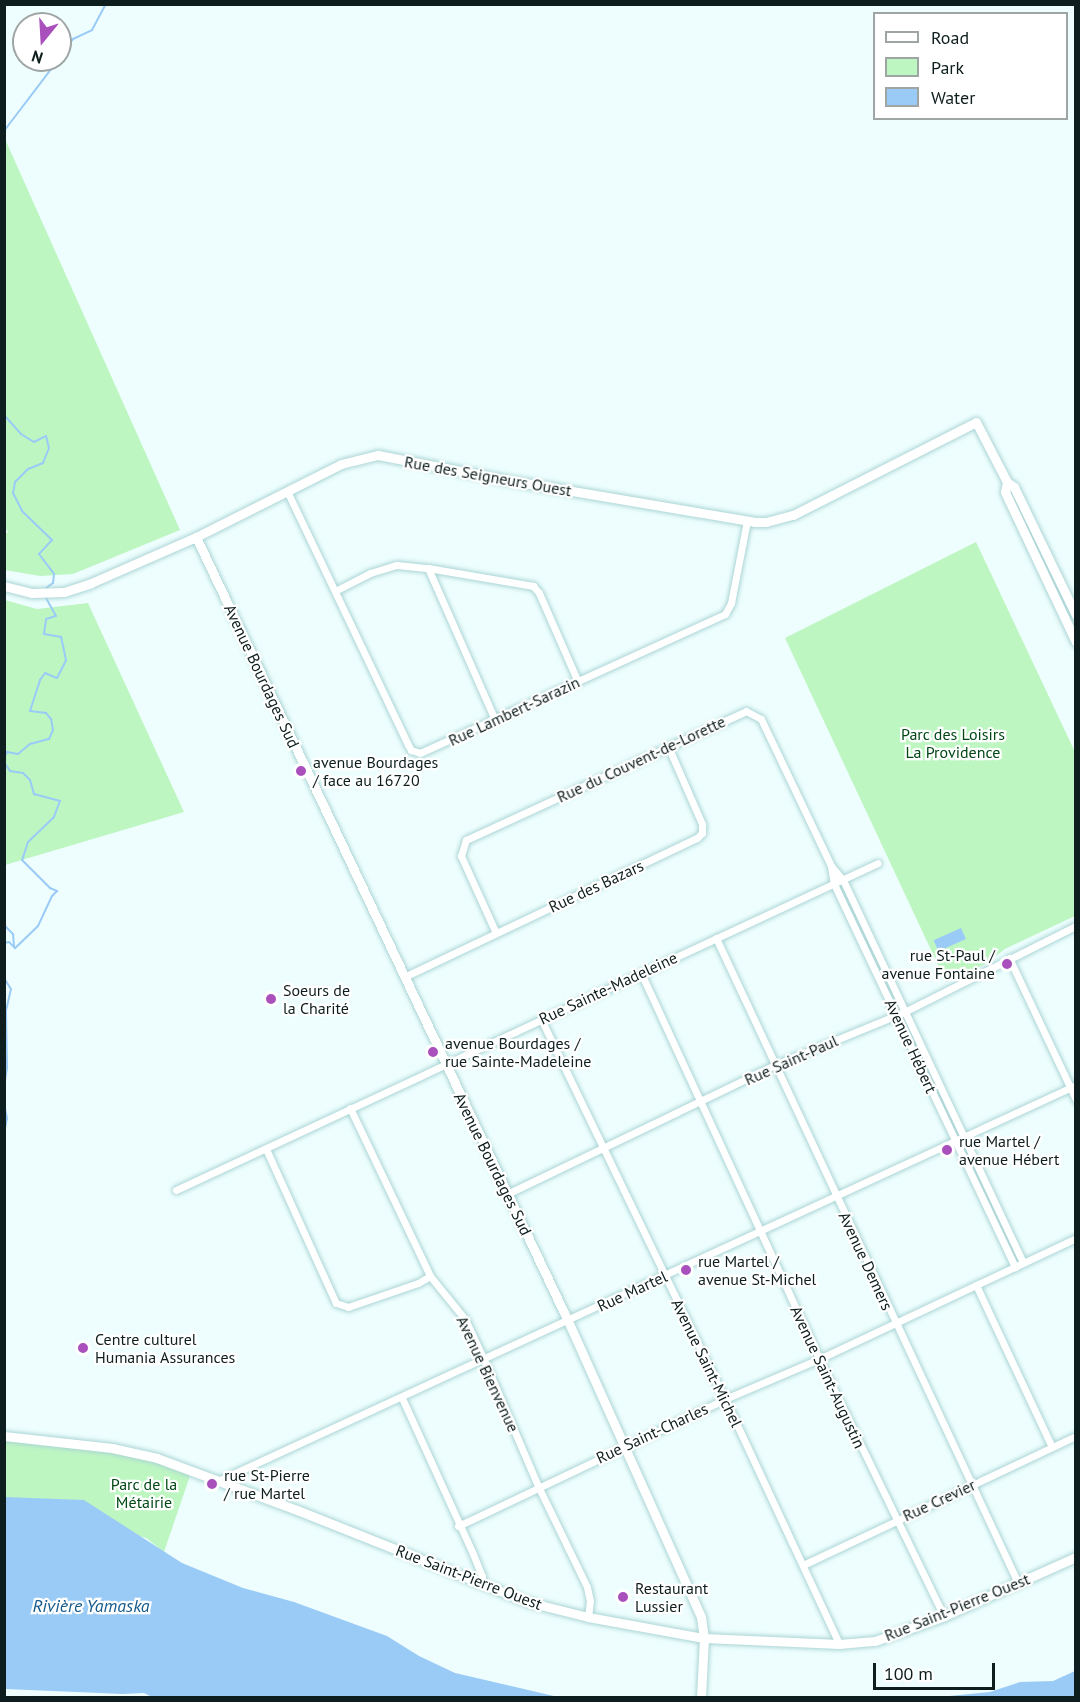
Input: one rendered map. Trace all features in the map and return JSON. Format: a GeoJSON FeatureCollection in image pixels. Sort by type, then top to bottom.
{"type":"FeatureCollection","features":[{"type":"Feature","properties":{"kind":"street","name":"Rue des Seigneurs Ouest"},"geometry":{"type":"LineString","coordinates":[[4,586],[32,593],[48,593],[64,592],[91,583],[196,537],[341,464],[378,455],[747,521],[766,522],[793,515],[976,422],[1007,482]]}},
{"type":"Feature","properties":{"kind":"street"},"geometry":{"type":"LineString","coordinates":[[1076,615],[1014,487],[1007,482],[1005,492],[1076,642]]}},
{"type":"Feature","properties":{"kind":"street","name":"Rue Lambert-Sarazin"},"geometry":{"type":"LineString","coordinates":[[287,491],[337,591],[411,750],[426,752],[725,614],[731,603],[747,521]]}},
{"type":"Feature","properties":{"kind":"street","name":"Avenue Bourdages Sud"},"geometry":{"type":"LineString","coordinates":[[196,537],[444,1064],[568,1321],[701,1617],[704,1638],[701,1698]]}},
{"type":"Feature","properties":{"kind":"street"},"geometry":{"type":"LineString","coordinates":[[337,591],[370,573],[397,565],[533,586],[539,593],[578,682]]}},
{"type":"Feature","properties":{"kind":"street"},"geometry":{"type":"LineString","coordinates":[[428,568],[495,720]]}},
{"type":"Feature","properties":{"kind":"street","name":"Rue du Couvent-de-Lorette"},"geometry":{"type":"LineString","coordinates":[[496,933],[461,856],[466,840],[746,711],[761,719],[831,866]]}},
{"type":"Feature","properties":{"kind":"street","name":"Rue des Bazars"},"geometry":{"type":"LineString","coordinates":[[404,977],[697,838],[702,833],[702,824],[668,746]]}},
{"type":"Feature","properties":{"kind":"street","name":"Rue Sainte-Madeleine"},"geometry":{"type":"LineString","coordinates":[[176,1190],[878,863]]}},
{"type":"Feature","properties":{"kind":"street","name":"Avenue Hébert"},"geometry":{"type":"LineString","coordinates":[[831,866],[843,880],[964,1137],[1019,1265]]}},
{"type":"Feature","properties":{"kind":"street","name":"Avenue Hébert"},"geometry":{"type":"LineString","coordinates":[[831,866],[834,884],[956,1141],[1019,1265]]}},
{"type":"Feature","properties":{"kind":"street","name":"Rue Saint-Paul"},"geometry":{"type":"LineString","coordinates":[[507,1194],[775,1065],[904,1012],[1076,926]]}},
{"type":"Feature","properties":{"kind":"street","name":"Avenue Demers"},"geometry":{"type":"LineString","coordinates":[[716,938],[1018,1583]]}},
{"type":"Feature","properties":{"kind":"street"},"geometry":{"type":"LineString","coordinates":[[1009,958],[1073,1087],[1076,1100]]}},
{"type":"Feature","properties":{"kind":"street","name":"Avenue Saint-Augustin"},"geometry":{"type":"LineString","coordinates":[[641,973],[819,1359],[944,1616]]}},
{"type":"Feature","properties":{"kind":"street","name":"Avenue Saint-Michel"},"geometry":{"type":"LineString","coordinates":[[541,1019],[725,1399],[839,1644]]}},
{"type":"Feature","properties":{"kind":"street","name":"Rue Martel"},"geometry":{"type":"LineString","coordinates":[[220,1480],[1073,1087]]}},
{"type":"Feature","properties":{"kind":"street","name":"Avenue Bienvenue"},"geometry":{"type":"LineString","coordinates":[[350,1108],[430,1276],[465,1319],[538,1486],[587,1587],[590,1601],[588,1617]]}},
{"type":"Feature","properties":{"kind":"street"},"geometry":{"type":"LineString","coordinates":[[266,1149],[336,1303],[348,1307],[418,1283],[430,1276]]}},
{"type":"Feature","properties":{"kind":"street","name":"Rue Saint-Charles"},"geometry":{"type":"LineString","coordinates":[[458,1526],[538,1486],[725,1399],[819,1359],[1076,1238]]}},
{"type":"Feature","properties":{"kind":"street"},"geometry":{"type":"LineString","coordinates":[[976,1285],[1052,1447]]}},
{"type":"Feature","properties":{"kind":"street"},"geometry":{"type":"LineString","coordinates":[[402,1398],[482,1576],[481,1584]]}},
{"type":"Feature","properties":{"kind":"street","name":"Rue Saint-Pierre Ouest"},"geometry":{"type":"LineString","coordinates":[[4,1436],[112,1448],[157,1458],[220,1480],[528,1602],[588,1617],[704,1638],[839,1644],[875,1641],[944,1616],[1076,1557]]}},
{"type":"Feature","properties":{"kind":"street","name":"Rue Crevier"},"geometry":{"type":"LineString","coordinates":[[803,1565],[1076,1436]]}},
{"type":"Feature","properties":{"kind":"green space"},"geometry":{"type":"Polygon","coordinates":[[[5,139],[180,530],[73,574],[40,576],[5,570],[5,534],[8,532],[4,525],[5,139]]]}},
{"type":"Feature","properties":{"kind":"green space","name":"Parc des Loisirs La Providence"},"geometry":{"type":"Polygon","coordinates":[[[976,542],[1075,752],[1075,916],[1005,949],[985,964],[946,982],[785,638],[976,542]]]}},
{"type":"Feature","properties":{"kind":"green space"},"geometry":{"type":"Polygon","coordinates":[[[5,600],[37,609],[88,603],[184,812],[5,865],[5,600]]]}},
{"type":"Feature","properties":{"kind":"green space","name":"Parc de la Métairie"},"geometry":{"type":"Polygon","coordinates":[[[4,1436],[69,1443],[192,1470],[164,1552],[146,1538],[5,1499],[4,1436]]]}},
{"type":"Feature","properties":{"kind":"water"},"geometry":{"type":"Polygon","coordinates":[[[961,928],[966,939],[938,951],[934,940],[961,928]]]}},
{"type":"Feature","properties":{"kind":"water","name":"Rivière Yamaska"},"geometry":{"type":"Polygon","coordinates":[[[5,1497],[84,1500],[182,1563],[243,1588],[294,1602],[387,1636],[419,1656],[455,1673],[558,1697],[154,1698],[144,1693],[5,1689],[5,1497]]]}},
{"type":"Feature","properties":{"kind":"water"},"geometry":{"type":"Polygon","coordinates":[[[1075,1671],[1075,1697],[939,1697],[990,1692],[1020,1682],[1053,1681],[1075,1671]]]}},
{"type":"Feature","properties":{"kind":"waterway"},"geometry":{"type":"LineString","coordinates":[[72,40],[92,30],[106,4]]}},
{"type":"Feature","properties":{"kind":"waterway"},"geometry":{"type":"LineString","coordinates":[[4,131],[49,72]]}},
{"type":"Feature","properties":{"kind":"waterway"},"geometry":{"type":"LineString","coordinates":[[4,404],[4,414]]}},
{"type":"Feature","properties":{"kind":"waterway"},"geometry":{"type":"LineString","coordinates":[[4,415],[21,434],[34,442],[46,436],[49,448],[43,463],[28,469],[15,482],[13,493],[22,511],[52,540],[39,554],[54,574],[53,583],[46,588]]}},
{"type":"Feature","properties":{"kind":"waterway"},"geometry":{"type":"LineString","coordinates":[[4,758],[7,752],[18,754],[30,744],[49,739],[53,730],[51,719],[46,713],[30,711],[40,680],[45,673],[57,678],[66,660],[61,637],[44,634],[46,619],[56,616],[44,594]]}},
{"type":"Feature","properties":{"kind":"waterway"},"geometry":{"type":"LineString","coordinates":[[4,762],[10,771],[23,773],[30,780],[34,794],[60,801],[54,817],[28,842],[22,860],[50,888],[57,891],[52,896],[38,926],[15,948],[9,942],[4,943]]}},
{"type":"Feature","properties":{"kind":"waterway"},"geometry":{"type":"LineString","coordinates":[[4,925],[13,934],[14,946]]}},
{"type":"Feature","properties":{"kind":"waterway"},"geometry":{"type":"LineString","coordinates":[[4,978],[11,989],[6,1011],[7,1068],[4,1087]]}},
{"type":"Feature","properties":{"kind":"waterway"},"geometry":{"type":"LineString","coordinates":[[4,1104],[7,1118],[4,1133]]}},
{"type":"Feature","properties":{"kind":"waterway"},"geometry":{"type":"LineString","coordinates":[[4,1178],[4,1200]]}},
{"type":"Feature","properties":{"kind":"place","name":"avenue Bourdages / face au 16720"},"geometry":{"type":"Point","coordinates":[301,771]}},
{"type":"Feature","properties":{"kind":"place","name":"rue St-Paul / avenue Fontaine"},"geometry":{"type":"Point","coordinates":[1007,964]}},
{"type":"Feature","properties":{"kind":"place","name":"Soeurs de la Charité"},"geometry":{"type":"Point","coordinates":[271,999]}},
{"type":"Feature","properties":{"kind":"place","name":"avenue Bourdages / rue Sainte-Madeleine"},"geometry":{"type":"Point","coordinates":[433,1052]}},
{"type":"Feature","properties":{"kind":"place","name":"rue Martel / avenue Hébert"},"geometry":{"type":"Point","coordinates":[947,1150]}},
{"type":"Feature","properties":{"kind":"place","name":"rue Martel / avenue St-Michel"},"geometry":{"type":"Point","coordinates":[686,1270]}},
{"type":"Feature","properties":{"kind":"place","name":"Centre culturel Humania Assurances"},"geometry":{"type":"Point","coordinates":[83,1348]}},
{"type":"Feature","properties":{"kind":"place","name":"rue St-Pierre / rue Martel"},"geometry":{"type":"Point","coordinates":[212,1484]}},
{"type":"Feature","properties":{"kind":"place","name":"Restaurant Lussier"},"geometry":{"type":"Point","coordinates":[623,1597]}}]}
